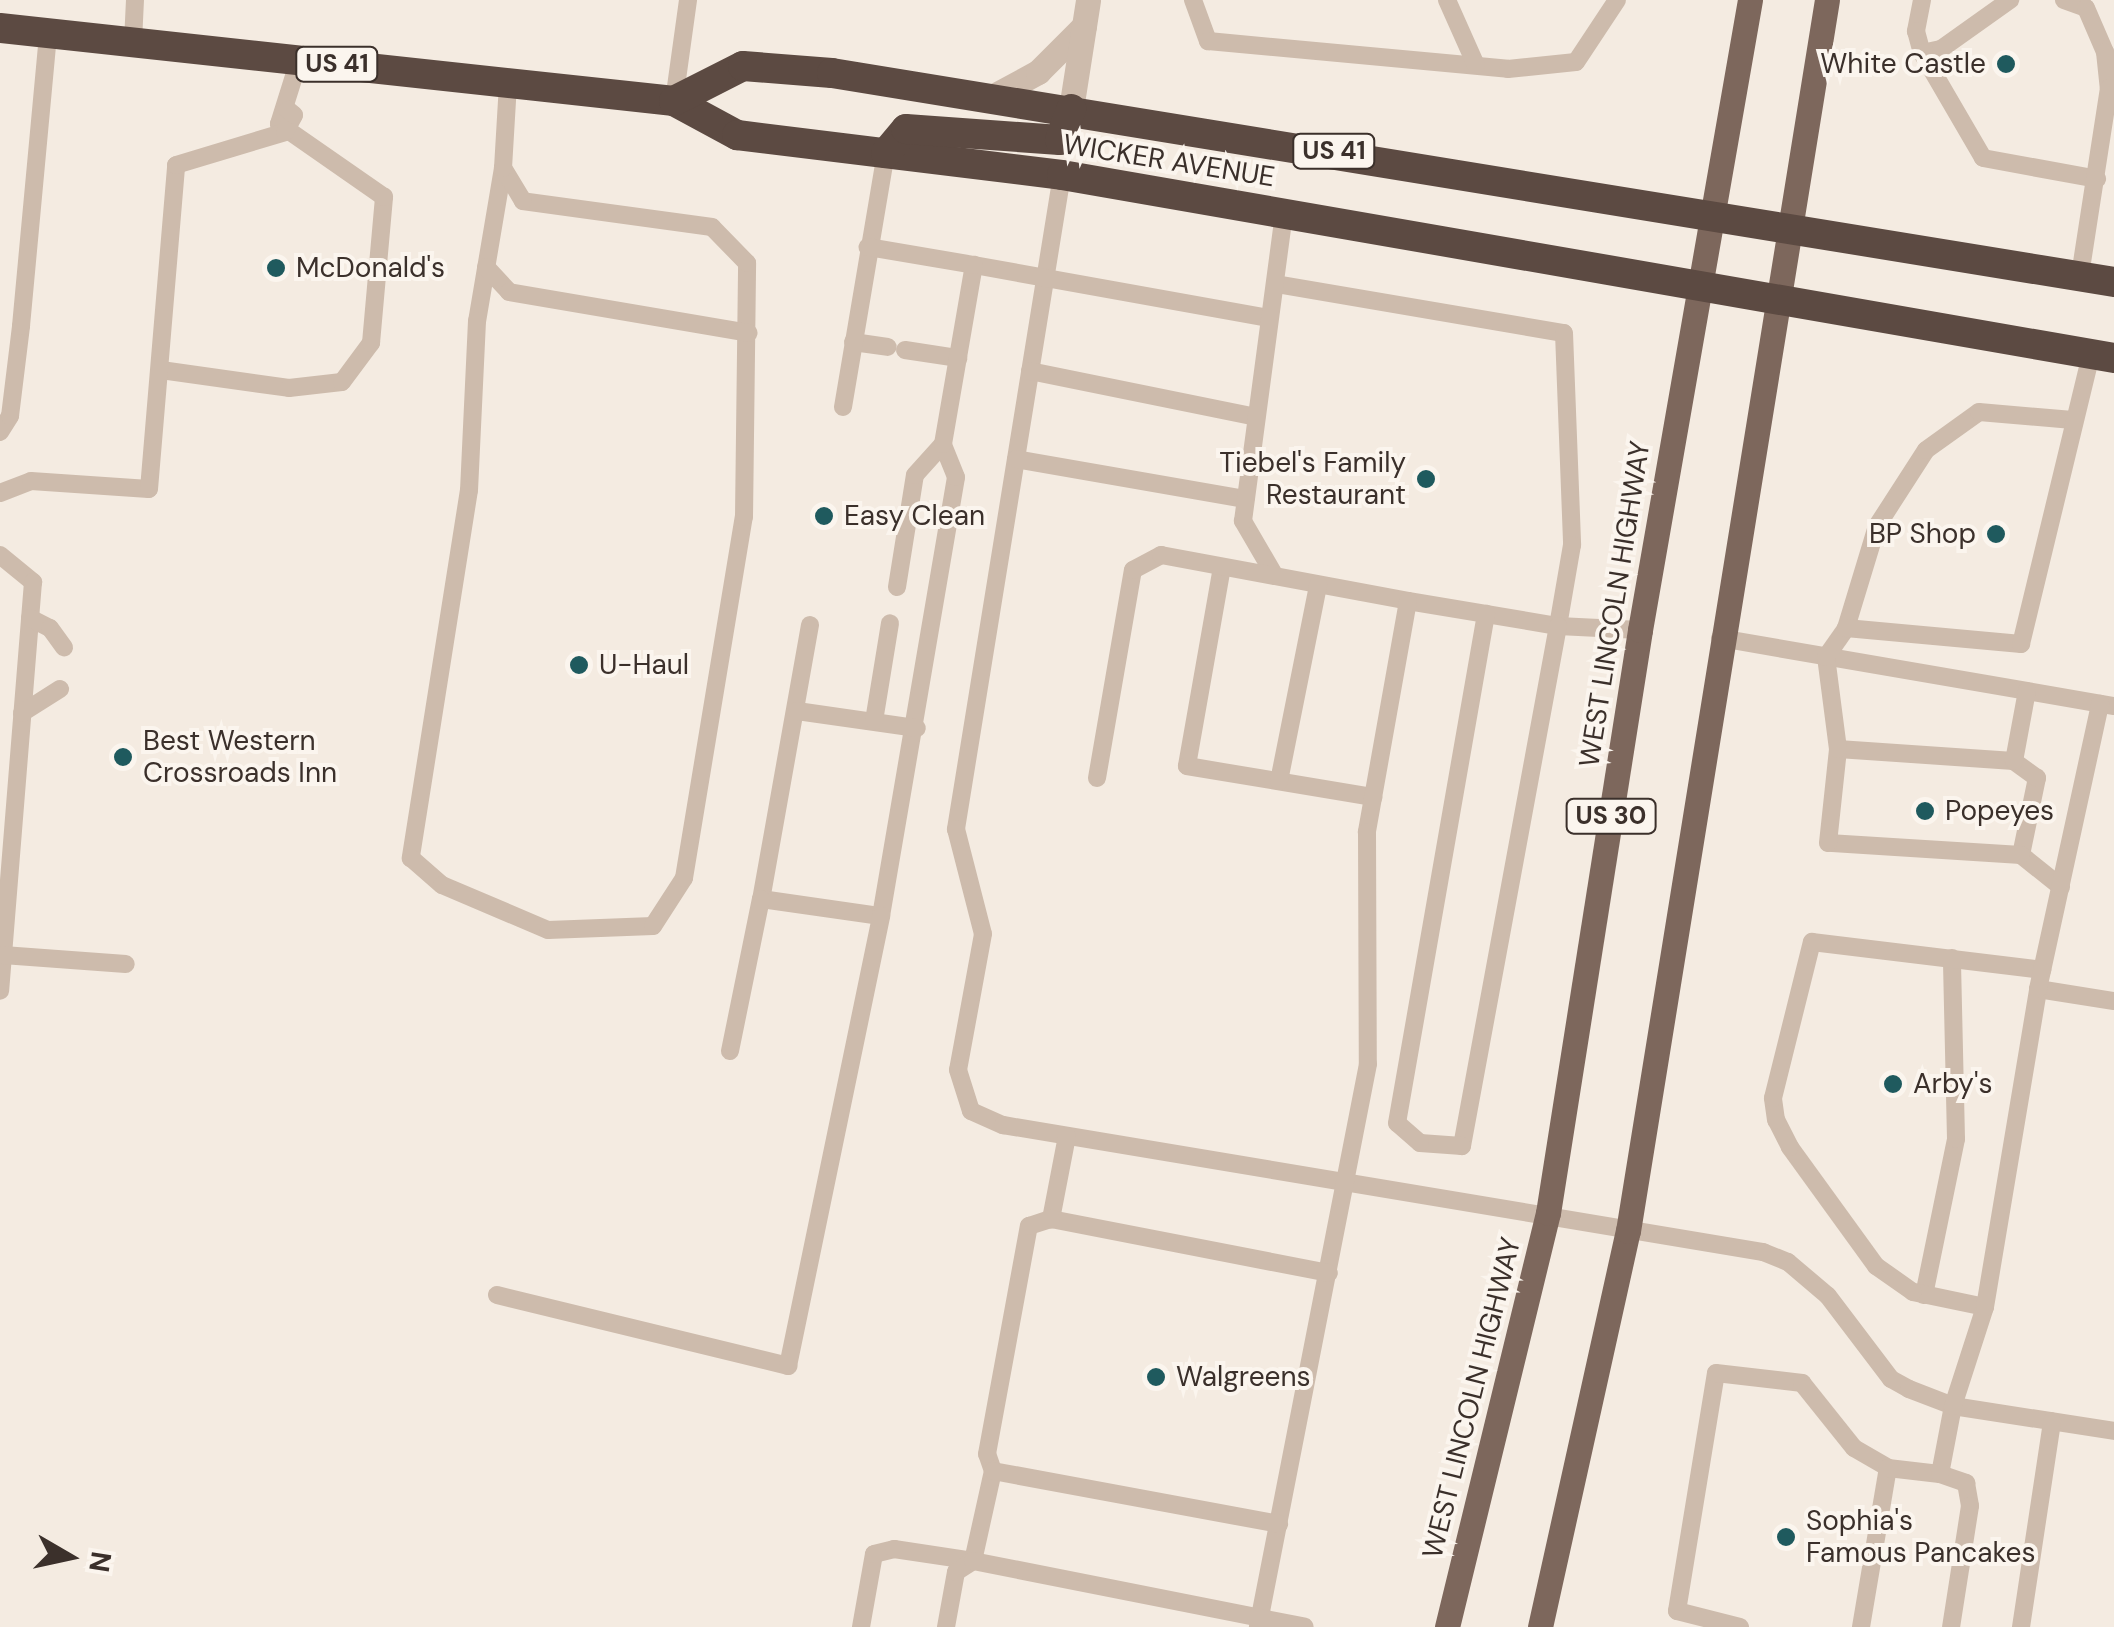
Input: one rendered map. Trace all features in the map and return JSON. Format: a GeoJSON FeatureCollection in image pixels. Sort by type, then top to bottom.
{"type":"FeatureCollection","features":[{"type":"Feature","properties":{"kind":"highway","name":"WICKER AVENUE"},"geometry":{"type":"LineString","coordinates":[[0,28],[674,101],[738,134],[1062,175],[1777,300]]}},
{"type":"Feature","properties":{"kind":"highway","name":"WICKER AVENUE"},"geometry":{"type":"LineString","coordinates":[[674,101],[743,66],[1071,109],[1712,214]]}},
{"type":"Feature","properties":{"kind":"highway"},"geometry":{"type":"LineString","coordinates":[[886,153],[906,129],[1060,140],[1071,109]]}},
{"type":"Feature","properties":{"kind":"highway","name":"US 41"},"geometry":{"type":"LineString","coordinates":[[1712,214],[2114,282]]}},
{"type":"Feature","properties":{"kind":"highway","name":"US 41"},"geometry":{"type":"LineString","coordinates":[[1777,300],[2102,356]]}},
{"type":"Feature","properties":{"kind":"main road","name":"WEST LINCOLN HIGHWAY"},"geometry":{"type":"LineString","coordinates":[[1447,1627],[1548,1212],[1640,630],[1750,0]]}},
{"type":"Feature","properties":{"kind":"main road","name":"US 30"},"geometry":{"type":"LineString","coordinates":[[1540,1627],[1628,1231],[1720,638],[1827,0]]}},
{"type":"Feature","properties":{"kind":"street"},"geometry":{"type":"LineString","coordinates":[[990,98],[1038,72],[1086,13]]}},
{"type":"Feature","properties":{"kind":"street"},"geometry":{"type":"LineString","coordinates":[[1071,109],[1086,13]]}},
{"type":"Feature","properties":{"kind":"lane"},"geometry":{"type":"LineString","coordinates":[[132,42],[135,0]]}},
{"type":"Feature","properties":{"kind":"lane"},"geometry":{"type":"LineString","coordinates":[[674,101],[688,0]]}},
{"type":"Feature","properties":{"kind":"lane"},"geometry":{"type":"LineString","coordinates":[[1192,0],[1208,41],[1476,65],[1576,62],[1618,0]]}},
{"type":"Feature","properties":{"kind":"lane"},"geometry":{"type":"LineString","coordinates":[[1447,0],[1476,65]]}},
{"type":"Feature","properties":{"kind":"lane"},"geometry":{"type":"LineString","coordinates":[[1922,0],[1916,31],[1922,53],[1983,158],[2098,179]]}},
{"type":"Feature","properties":{"kind":"lane"},"geometry":{"type":"LineString","coordinates":[[1922,53],[1941,48],[2010,0]]}},
{"type":"Feature","properties":{"kind":"lane"},"geometry":{"type":"LineString","coordinates":[[2064,0],[2086,8],[2105,52],[2109,88],[2098,179],[2080,276]]}},
{"type":"Feature","properties":{"kind":"lane"},"geometry":{"type":"LineString","coordinates":[[0,432],[10,416],[21,326],[48,33]]}},
{"type":"Feature","properties":{"kind":"lane"},"geometry":{"type":"LineString","coordinates":[[161,370],[289,388],[342,382],[371,343],[384,197],[286,132],[280,114],[288,110],[299,60]]}},
{"type":"Feature","properties":{"kind":"lane"},"geometry":{"type":"LineString","coordinates":[[503,168],[523,201],[712,227],[747,262],[744,517],[684,878],[653,926],[548,930],[442,885],[411,858],[469,490],[486,268],[503,168],[508,83]]}},
{"type":"Feature","properties":{"kind":"lane"},"geometry":{"type":"LineString","coordinates":[[0,493],[32,481],[149,490],[176,165],[286,132]]}},
{"type":"Feature","properties":{"kind":"lane"},"geometry":{"type":"LineString","coordinates":[[843,407],[886,153]]}},
{"type":"Feature","properties":{"kind":"lane"},"geometry":{"type":"LineString","coordinates":[[1062,175],[956,829],[983,934],[958,1070],[971,1111],[1003,1126],[1548,1212],[1788,1262],[1828,1296],[1891,1379],[1953,1406],[2114,1431]]}},
{"type":"Feature","properties":{"kind":"lane"},"geometry":{"type":"LineString","coordinates":[[1274,576],[1243,521],[1284,212]]}},
{"type":"Feature","properties":{"kind":"lane"},"geometry":{"type":"LineString","coordinates":[[868,247],[1269,318]]}},
{"type":"Feature","properties":{"kind":"lane"},"geometry":{"type":"LineString","coordinates":[[497,1296],[788,1366],[917,728],[956,477],[943,444],[974,265]]}},
{"type":"Feature","properties":{"kind":"lane"},"geometry":{"type":"LineString","coordinates":[[486,268],[509,292],[749,333]]}},
{"type":"Feature","properties":{"kind":"lane"},"geometry":{"type":"LineString","coordinates":[[1276,284],[1564,332],[1572,545],[1558,626],[1462,1146],[1420,1143],[1397,1123],[1486,614]]}},
{"type":"Feature","properties":{"kind":"lane"},"geometry":{"type":"LineString","coordinates":[[853,342],[958,358]]}},
{"type":"Feature","properties":{"kind":"lane"},"geometry":{"type":"LineString","coordinates":[[1846,628],[2021,644],[2073,420],[2102,356]]}},
{"type":"Feature","properties":{"kind":"lane"},"geometry":{"type":"LineString","coordinates":[[1030,371],[1256,417]]}},
{"type":"Feature","properties":{"kind":"lane"},"geometry":{"type":"LineString","coordinates":[[2061,887],[2022,854],[1828,842],[1838,749],[1826,657],[1846,628],[1877,526],[1926,450],[1980,412],[2073,420]]}},
{"type":"Feature","properties":{"kind":"lane"},"geometry":{"type":"LineString","coordinates":[[897,587],[915,475],[943,444]]}},
{"type":"Feature","properties":{"kind":"lane"},"geometry":{"type":"LineString","coordinates":[[1016,459],[1246,500]]}},
{"type":"Feature","properties":{"kind":"lane"},"geometry":{"type":"LineString","coordinates":[[0,555],[32,582],[0,991]]}},
{"type":"Feature","properties":{"kind":"lane"},"geometry":{"type":"LineString","coordinates":[[1097,778],[1133,570],[1161,555],[1558,626],[1640,630]]}},
{"type":"Feature","properties":{"kind":"lane"},"geometry":{"type":"LineString","coordinates":[[1222,567],[1187,766],[1373,796]]}},
{"type":"Feature","properties":{"kind":"lane"},"geometry":{"type":"LineString","coordinates":[[1279,781],[1318,584]]}},
{"type":"Feature","properties":{"kind":"lane"},"geometry":{"type":"LineString","coordinates":[[1259,1623],[1368,1064],[1364,947],[1373,796],[1408,602]]}},
{"type":"Feature","properties":{"kind":"lane"},"geometry":{"type":"LineString","coordinates":[[30,618],[50,628],[64,647]]}},
{"type":"Feature","properties":{"kind":"lane"},"geometry":{"type":"LineString","coordinates":[[874,720],[890,624]]}},
{"type":"Feature","properties":{"kind":"lane"},"geometry":{"type":"LineString","coordinates":[[730,1051],[797,711],[810,625]]}},
{"type":"Feature","properties":{"kind":"lane"},"geometry":{"type":"LineString","coordinates":[[1720,638],[2107,705],[2040,980],[1985,1307],[1953,1406],[1940,1474]]}},
{"type":"Feature","properties":{"kind":"lane"},"geometry":{"type":"LineString","coordinates":[[22,713],[60,688]]}},
{"type":"Feature","properties":{"kind":"lane"},"geometry":{"type":"LineString","coordinates":[[2014,761],[2027,692]]}},
{"type":"Feature","properties":{"kind":"lane"},"geometry":{"type":"LineString","coordinates":[[797,711],[917,728]]}},
{"type":"Feature","properties":{"kind":"lane"},"geometry":{"type":"LineString","coordinates":[[1838,749],[2014,761],[2036,778],[2022,854]]}},
{"type":"Feature","properties":{"kind":"lane"},"geometry":{"type":"LineString","coordinates":[[761,899],[881,916]]}},
{"type":"Feature","properties":{"kind":"lane"},"geometry":{"type":"LineString","coordinates":[[1985,1307],[1924,1294],[1876,1266],[1790,1146],[1776,1120],[1774,1098],[1812,942],[1952,958],[2114,1002]]}},
{"type":"Feature","properties":{"kind":"lane"},"geometry":{"type":"LineString","coordinates":[[3,955],[126,964]]}},
{"type":"Feature","properties":{"kind":"lane"},"geometry":{"type":"LineString","coordinates":[[1924,1294],[1956,1139],[1952,958]]}},
{"type":"Feature","properties":{"kind":"lane"},"geometry":{"type":"LineString","coordinates":[[1050,1220],[1067,1136]]}},
{"type":"Feature","properties":{"kind":"lane"},"geometry":{"type":"LineString","coordinates":[[946,1627],[956,1572],[973,1561],[993,1471],[987,1454],[1029,1226],[1050,1220],[1329,1273]]}},
{"type":"Feature","properties":{"kind":"lane"},"geometry":{"type":"LineString","coordinates":[[1740,1627],[1677,1611],[1716,1372],[1802,1383],[1854,1448],[1888,1468],[1940,1474],[1966,1483],[1970,1506],[1952,1627]]}},
{"type":"Feature","properties":{"kind":"lane"},"geometry":{"type":"LineString","coordinates":[[2020,1627],[2052,1421]]}},
{"type":"Feature","properties":{"kind":"lane"},"geometry":{"type":"LineString","coordinates":[[1862,1627],[1888,1468]]}},
{"type":"Feature","properties":{"kind":"lane"},"geometry":{"type":"LineString","coordinates":[[993,1471],[1279,1524]]}},
{"type":"Feature","properties":{"kind":"lane"},"geometry":{"type":"LineString","coordinates":[[861,1627],[874,1554],[894,1549],[973,1561],[1259,1623],[1305,1627]]}},
{"type":"Feature","properties":{"kind":"place","name":"White Castle"},"geometry":{"type":"Point","coordinates":[2006,64]}},
{"type":"Feature","properties":{"kind":"place","name":"McDonald's"},"geometry":{"type":"Point","coordinates":[276,268]}},
{"type":"Feature","properties":{"kind":"place","name":"Tiebel's Family Restaurant"},"geometry":{"type":"Point","coordinates":[1426,479]}},
{"type":"Feature","properties":{"kind":"place","name":"Easy Clean"},"geometry":{"type":"Point","coordinates":[824,516]}},
{"type":"Feature","properties":{"kind":"place","name":"BP Shop"},"geometry":{"type":"Point","coordinates":[1996,534]}},
{"type":"Feature","properties":{"kind":"place","name":"U-Haul"},"geometry":{"type":"Point","coordinates":[579,665]}},
{"type":"Feature","properties":{"kind":"place","name":"Best Western Crossroads Inn"},"geometry":{"type":"Point","coordinates":[123,757]}},
{"type":"Feature","properties":{"kind":"place","name":"Popeyes"},"geometry":{"type":"Point","coordinates":[1925,811]}},
{"type":"Feature","properties":{"kind":"place","name":"Arby's"},"geometry":{"type":"Point","coordinates":[1893,1084]}},
{"type":"Feature","properties":{"kind":"place","name":"Walgreens"},"geometry":{"type":"Point","coordinates":[1156,1377]}},
{"type":"Feature","properties":{"kind":"place","name":"Sophia's Famous Pancakes"},"geometry":{"type":"Point","coordinates":[1786,1537]}}]}
